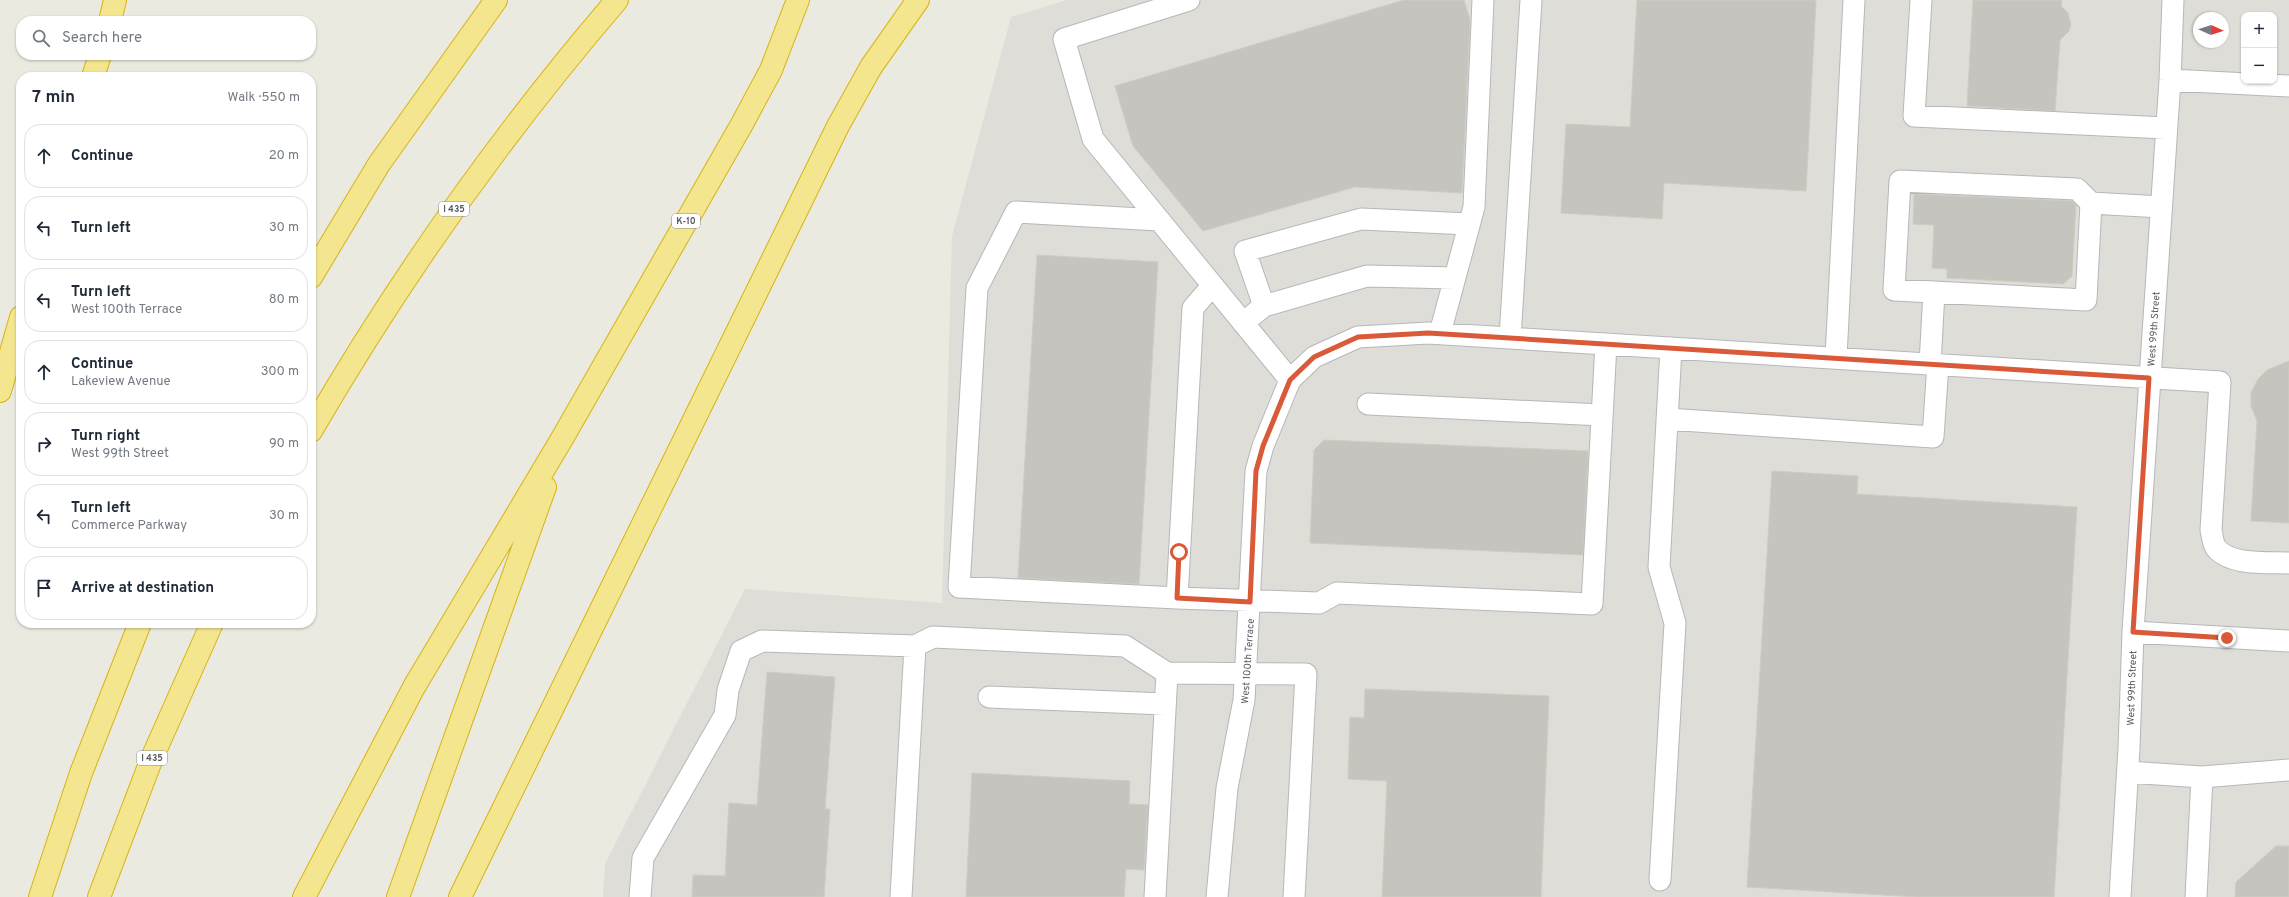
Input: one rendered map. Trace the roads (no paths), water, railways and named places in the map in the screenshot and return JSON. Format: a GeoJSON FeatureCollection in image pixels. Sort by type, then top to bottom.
{"type":"FeatureCollection","features":[{"type":"Feature","properties":{"kind":"highway"},"geometry":{"type":"LineString","coordinates":[[111,16],[115,0]]}},
{"type":"Feature","properties":{"kind":"highway"},"geometry":{"type":"LineString","coordinates":[[316,269],[379,164],[496,0]]}},
{"type":"Feature","properties":{"kind":"highway","name":"I 435"},"geometry":{"type":"LineString","coordinates":[[316,423],[388,305],[440,228],[525,112],[567,58],[616,0]]}},
{"type":"Feature","properties":{"kind":"highway","name":"K-10"},"geometry":{"type":"LineString","coordinates":[[563,437],[746,117],[771,70],[798,0]]}},
{"type":"Feature","properties":{"kind":"highway"},"geometry":{"type":"LineString","coordinates":[[460,897],[838,126],[871,67],[918,0]]}},
{"type":"Feature","properties":{"kind":"highway"},"geometry":{"type":"LineString","coordinates":[[95,72],[98,60]]}},
{"type":"Feature","properties":{"kind":"highway"},"geometry":{"type":"LineString","coordinates":[[0,391],[16,335]]}},
{"type":"Feature","properties":{"kind":"highway"},"geometry":{"type":"LineString","coordinates":[[304,897],[414,688],[563,437]]}},
{"type":"Feature","properties":{"kind":"highway"},"geometry":{"type":"LineString","coordinates":[[398,897],[563,437]]}},
{"type":"Feature","properties":{"kind":"highway"},"geometry":{"type":"LineString","coordinates":[[40,897],[81,773],[138,628]]}},
{"type":"Feature","properties":{"kind":"highway","name":"I 435"},"geometry":{"type":"LineString","coordinates":[[99,897],[152,758],[210,628]]}},
{"type":"Feature","properties":{"kind":"street"},"geometry":{"type":"LineString","coordinates":[[1189,0],[1064,39],[1093,139],[1290,380],[1314,357],[1358,337],[1440,334],[2220,382],[2211,530],[2215,547],[2227,557],[2242,560],[2289,563]]}},
{"type":"Feature","properties":{"kind":"street"},"geometry":{"type":"LineString","coordinates":[[1440,334],[1474,207],[1482,0]]}},
{"type":"Feature","properties":{"kind":"street"},"geometry":{"type":"LineString","coordinates":[[1510,338],[1531,0]]}},
{"type":"Feature","properties":{"kind":"street"},"geometry":{"type":"LineString","coordinates":[[1836,358],[1854,0]]}},
{"type":"Feature","properties":{"kind":"street"},"geometry":{"type":"LineString","coordinates":[[1921,0],[1914,116],[2166,128]]}},
{"type":"Feature","properties":{"kind":"street","name":"West 99th Street"},"geometry":{"type":"LineString","coordinates":[[2120,897],[2128,772],[2133,632],[2170,80],[2173,0]]}},
{"type":"Feature","properties":{"kind":"street"},"geometry":{"type":"LineString","coordinates":[[2170,80],[2289,86]]}},
{"type":"Feature","properties":{"kind":"street"},"geometry":{"type":"LineString","coordinates":[[2091,203],[2086,300],[1894,290],[1900,181],[2077,189],[2091,203],[2161,207]]}},
{"type":"Feature","properties":{"kind":"street"},"geometry":{"type":"LineString","coordinates":[[1159,220],[1016,212],[977,288],[959,587],[1250,602],[1319,603],[1337,593],[1592,604],[1606,344]]}},
{"type":"Feature","properties":{"kind":"street"},"geometry":{"type":"LineString","coordinates":[[1264,306],[1245,251],[1361,219],[1469,224]]}},
{"type":"Feature","properties":{"kind":"street"},"geometry":{"type":"LineString","coordinates":[[1243,323],[1264,306],[1367,276],[1455,278]]}},
{"type":"Feature","properties":{"kind":"street"},"geometry":{"type":"LineString","coordinates":[[1177,598],[1193,308],[1212,286]]}},
{"type":"Feature","properties":{"kind":"street"},"geometry":{"type":"LineString","coordinates":[[1667,419],[1933,437],[1934,292]]}},
{"type":"Feature","properties":{"kind":"street"},"geometry":{"type":"LineString","coordinates":[[1660,880],[1675,623],[1659,567],[1671,348]]}},
{"type":"Feature","properties":{"kind":"street","name":"West 100th Terrace"},"geometry":{"type":"LineString","coordinates":[[1217,897],[1223,812],[1242,718],[1247,672],[1256,471],[1263,446],[1290,380]]}},
{"type":"Feature","properties":{"kind":"street"},"geometry":{"type":"LineString","coordinates":[[1368,404],[1602,415]]}},
{"type":"Feature","properties":{"kind":"street"},"geometry":{"type":"LineString","coordinates":[[2133,632],[2289,641]]}},
{"type":"Feature","properties":{"kind":"street"},"geometry":{"type":"LineString","coordinates":[[640,897],[643,858],[725,715],[728,690],[741,651],[762,641],[915,646],[933,637],[1125,646],[1167,673],[1247,672],[1306,674],[1294,897]]}},
{"type":"Feature","properties":{"kind":"street"},"geometry":{"type":"LineString","coordinates":[[901,897],[915,646]]}},
{"type":"Feature","properties":{"kind":"street"},"geometry":{"type":"LineString","coordinates":[[1155,897],[1167,673]]}},
{"type":"Feature","properties":{"kind":"street"},"geometry":{"type":"LineString","coordinates":[[989,697],[1165,704]]}},
{"type":"Feature","properties":{"kind":"street"},"geometry":{"type":"LineString","coordinates":[[2128,772],[2202,777],[2289,770]]}},
{"type":"Feature","properties":{"kind":"street"},"geometry":{"type":"LineString","coordinates":[[2196,897],[2202,777]]}}]}
